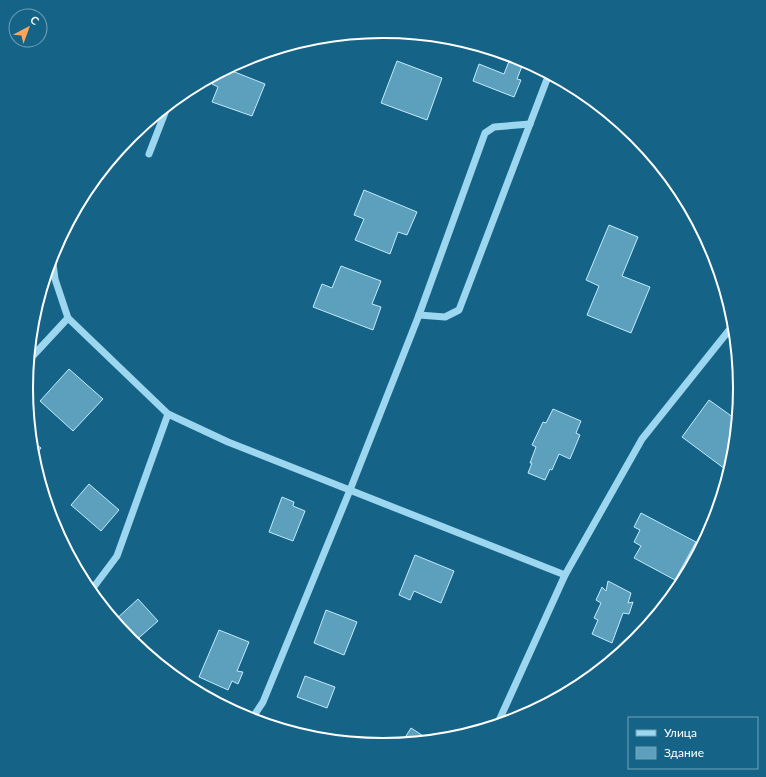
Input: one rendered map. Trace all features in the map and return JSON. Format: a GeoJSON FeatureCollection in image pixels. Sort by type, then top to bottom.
{"type":"FeatureCollection","features":[{"type":"Feature","properties":{"kind":"street"},"geometry":{"type":"LineString","coordinates":[[418,315],[445,317],[458,310],[547,79]]}},
{"type":"Feature","properties":{"kind":"street"},"geometry":{"type":"LineString","coordinates":[[149,154],[164,116]]}},
{"type":"Feature","properties":{"kind":"street"},"geometry":{"type":"LineString","coordinates":[[255,714],[263,702],[350,490],[418,315],[485,133],[494,127],[530,124]]}},
{"type":"Feature","properties":{"kind":"street"},"geometry":{"type":"LineString","coordinates":[[54,271],[55,279],[68,318],[168,414],[228,442],[565,575]]}},
{"type":"Feature","properties":{"kind":"street"},"geometry":{"type":"LineString","coordinates":[[35,353],[68,318]]}},
{"type":"Feature","properties":{"kind":"street"},"geometry":{"type":"LineString","coordinates":[[500,718],[565,575],[642,439],[728,332]]}},
{"type":"Feature","properties":{"kind":"street"},"geometry":{"type":"LineString","coordinates":[[94,586],[117,556],[168,414]]}},
{"type":"Feature","properties":{"kind":"building"},"geometry":{"type":"Polygon","coordinates":[[[397,61],[442,78],[427,120],[381,103],[397,61]]]}},
{"type":"Feature","properties":{"kind":"building"},"geometry":{"type":"Polygon","coordinates":[[[509,62],[522,67],[517,79],[521,80],[514,97],[473,81],[479,64],[504,74],[509,62]]]}},
{"type":"Feature","properties":{"kind":"building"},"geometry":{"type":"Polygon","coordinates":[[[234,72],[265,84],[252,116],[212,102],[218,87],[212,84],[234,72]]]}},
{"type":"Feature","properties":{"kind":"building"},"geometry":{"type":"Polygon","coordinates":[[[364,190],[417,212],[407,235],[398,232],[390,254],[355,240],[364,219],[354,215],[364,190]]]}},
{"type":"Feature","properties":{"kind":"building"},"geometry":{"type":"Polygon","coordinates":[[[609,225],[638,237],[622,276],[650,287],[631,333],[587,315],[599,286],[586,280],[609,225]]]}},
{"type":"Feature","properties":{"kind":"building"},"geometry":{"type":"Polygon","coordinates":[[[341,266],[381,281],[372,304],[381,307],[373,330],[313,307],[322,284],[332,288],[341,266]]]}},
{"type":"Feature","properties":{"kind":"building"},"geometry":{"type":"Polygon","coordinates":[[[69,369],[103,399],[73,431],[40,401],[69,369]]]}},
{"type":"Feature","properties":{"kind":"building"},"geometry":{"type":"Polygon","coordinates":[[[709,400],[732,416],[730,434],[724,468],[682,437],[709,400]]]}},
{"type":"Feature","properties":{"kind":"building"},"geometry":{"type":"Polygon","coordinates":[[[553,409],[581,421],[576,433],[580,435],[570,459],[559,454],[552,470],[550,469],[545,480],[528,473],[536,447],[532,445],[543,422],[546,423],[553,409]]]}},
{"type":"Feature","properties":{"kind":"building"},"geometry":{"type":"Polygon","coordinates":[[[89,484],[119,510],[101,531],[71,505],[89,484]]]}},
{"type":"Feature","properties":{"kind":"building"},"geometry":{"type":"Polygon","coordinates":[[[282,497],[294,502],[293,506],[305,511],[293,541],[269,532],[282,497]]]}},
{"type":"Feature","properties":{"kind":"building"},"geometry":{"type":"Polygon","coordinates":[[[641,513],[696,542],[675,580],[634,558],[641,546],[634,542],[640,530],[634,527],[641,513]]]}},
{"type":"Feature","properties":{"kind":"building"},"geometry":{"type":"Polygon","coordinates":[[[415,555],[454,571],[441,603],[414,591],[410,600],[399,595],[415,555]]]}},
{"type":"Feature","properties":{"kind":"building"},"geometry":{"type":"Polygon","coordinates":[[[608,581],[631,593],[628,603],[633,602],[629,614],[623,613],[612,643],[592,634],[598,620],[594,618],[601,603],[596,600],[602,587],[606,591],[608,581]]]}},
{"type":"Feature","properties":{"kind":"building"},"geometry":{"type":"Polygon","coordinates":[[[138,599],[158,621],[138,638],[118,617],[138,599]]]}},
{"type":"Feature","properties":{"kind":"building"},"geometry":{"type":"Polygon","coordinates":[[[326,610],[357,622],[344,655],[314,643],[326,610]]]}},
{"type":"Feature","properties":{"kind":"building"},"geometry":{"type":"Polygon","coordinates":[[[219,630],[249,642],[237,671],[243,672],[238,684],[232,681],[228,690],[199,677],[219,630]]]}},
{"type":"Feature","properties":{"kind":"building"},"geometry":{"type":"Polygon","coordinates":[[[305,676],[335,687],[327,708],[297,697],[305,676]]]}},
{"type":"Feature","properties":{"kind":"building"},"geometry":{"type":"Polygon","coordinates":[[[411,728],[424,736],[406,738],[405,738],[411,728]]]}}]}
